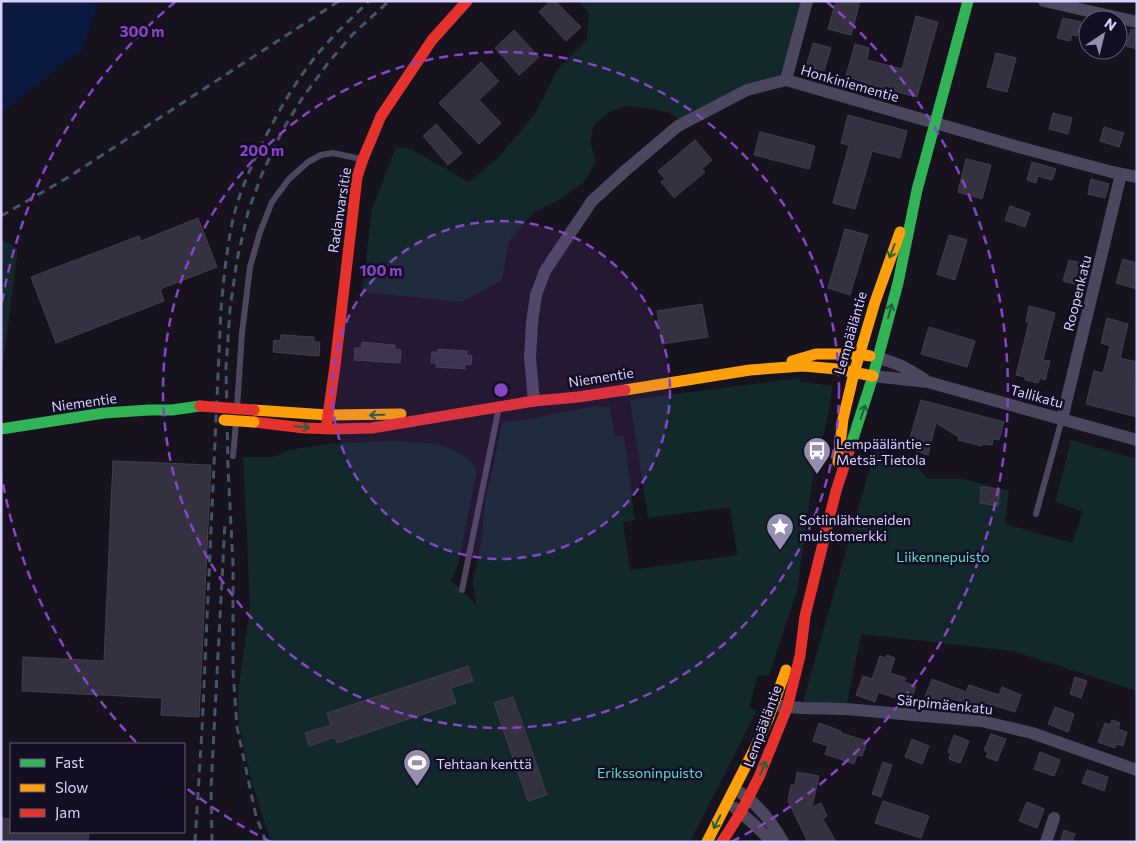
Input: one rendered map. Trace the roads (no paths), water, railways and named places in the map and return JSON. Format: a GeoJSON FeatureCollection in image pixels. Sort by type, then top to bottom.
{"type":"FeatureCollection","features":[{"type":"Feature","properties":{"kind":"main road","name":"Radanvarsitie"},"geometry":{"type":"LineString","coordinates":[[326,429],[357,177],[381,116],[432,40],[467,1]]}},
{"type":"Feature","properties":{"kind":"main road","name":"Lempääläntie"},"geometry":{"type":"LineString","coordinates":[[707,842],[756,746],[805,617],[836,491],[864,407],[898,283],[917,190],[968,1]]}},
{"type":"Feature","properties":{"kind":"main road","name":"Lempääläntie"},"geometry":{"type":"LineString","coordinates":[[836,491],[843,420],[854,372],[891,254],[917,190]]}},
{"type":"Feature","properties":{"kind":"main road","name":"Niementie"},"geometry":{"type":"LineString","coordinates":[[763,369],[816,354],[859,354],[877,358]]}},
{"type":"Feature","properties":{"kind":"main road","name":"Radanvarsitie"},"geometry":{"type":"LineString","coordinates":[[335,366],[340,415],[339,429]]}},
{"type":"Feature","properties":{"kind":"main road","name":"Niementie"},"geometry":{"type":"LineString","coordinates":[[1,429],[104,413],[149,410],[172,410],[304,428],[372,428],[534,401],[578,397],[763,369],[803,366],[873,376]]}},
{"type":"Feature","properties":{"kind":"main road","name":"Niementie"},"geometry":{"type":"LineString","coordinates":[[204,414],[254,410],[327,416],[444,415]]}},
{"type":"Feature","properties":{"kind":"main road","name":"Lempääläntie"},"geometry":{"type":"LineString","coordinates":[[722,842],[749,798],[787,708],[800,656],[805,617]]}},
{"type":"Feature","properties":{"kind":"street"},"geometry":{"type":"LineString","coordinates":[[786,80],[807,1]]}},
{"type":"Feature","properties":{"kind":"street"},"geometry":{"type":"LineString","coordinates":[[1044,1],[1137,22]]}},
{"type":"Feature","properties":{"kind":"street","name":"Honkiniementie"},"geometry":{"type":"LineString","coordinates":[[534,401],[530,358],[536,295],[545,271],[592,201],[678,126],[747,90],[786,80],[1014,146],[1137,177]]}},
{"type":"Feature","properties":{"kind":"street","name":"Roopenkatu"},"geometry":{"type":"LineString","coordinates":[[1062,419],[1121,174]]}},
{"type":"Feature","properties":{"kind":"street","name":"Tallikatu"},"geometry":{"type":"LineString","coordinates":[[877,358],[903,366],[928,382]]}},
{"type":"Feature","properties":{"kind":"street","name":"Tallikatu"},"geometry":{"type":"LineString","coordinates":[[873,376],[928,382],[1137,440]]}},
{"type":"Feature","properties":{"kind":"street","name":"Särpimäenkatu"},"geometry":{"type":"LineString","coordinates":[[773,705],[787,708],[846,709],[981,721],[1032,733],[1137,770]]}},
{"type":"Feature","properties":{"kind":"street"},"geometry":{"type":"LineString","coordinates":[[734,788],[758,806],[770,820],[783,842]]}},
{"type":"Feature","properties":{"kind":"street"},"geometry":{"type":"LineString","coordinates":[[727,802],[741,812],[772,842]]}},
{"type":"Feature","properties":{"kind":"street"},"geometry":{"type":"LineString","coordinates":[[1046,842],[1054,818]]}},
{"type":"Feature","properties":{"kind":"lane"},"geometry":{"type":"LineString","coordinates":[[233,456],[242,333],[250,267],[260,232],[272,202],[289,179],[308,162],[321,154],[333,153],[363,159]]}},
{"type":"Feature","properties":{"kind":"lane"},"geometry":{"type":"LineString","coordinates":[[462,590],[499,407]]}},
{"type":"Feature","properties":{"kind":"lane"},"geometry":{"type":"LineString","coordinates":[[1036,514],[1062,419]]}},
{"type":"Feature","properties":{"kind":"water"},"geometry":{"type":"Polygon","coordinates":[[[1,1],[99,1],[83,49],[1,113],[1,1]]]}},
{"type":"Feature","properties":{"kind":"railway"},"geometry":{"type":"LineString","coordinates":[[1,216],[67,178],[339,1]]}},
{"type":"Feature","properties":{"kind":"railway"},"geometry":{"type":"LineString","coordinates":[[195,842],[202,730],[221,309],[232,223],[239,197],[257,154],[291,91],[322,49],[369,1]]}},
{"type":"Feature","properties":{"kind":"railway"},"geometry":{"type":"LineString","coordinates":[[266,842],[256,816],[237,727],[233,671],[233,564],[228,468],[226,367],[230,309],[237,260],[248,212],[262,174],[282,131],[301,100],[328,63],[353,34],[389,1]]}},
{"type":"Feature","properties":{"kind":"railway"},"geometry":{"type":"LineString","coordinates":[[212,842],[211,788],[225,522]]}},
{"type":"Feature","properties":{"kind":"place","name":"Lempääläntie - Metsä-Tietola"},"geometry":{"type":"Point","coordinates":[817,475]}},
{"type":"Feature","properties":{"kind":"place","name":"Sotiinlähteneiden muistomerkki"},"geometry":{"type":"Point","coordinates":[780,551]}},
{"type":"Feature","properties":{"kind":"place","name":"Tehtaan kenttä"},"geometry":{"type":"Point","coordinates":[417,787]}},
{"type":"Feature","properties":{"kind":"park label","name":"Liikennepuisto"},"geometry":{"type":"Point","coordinates":[943,556]}},
{"type":"Feature","properties":{"kind":"park label","name":"Erikssoninpuisto"},"geometry":{"type":"Point","coordinates":[650,772]}}]}
